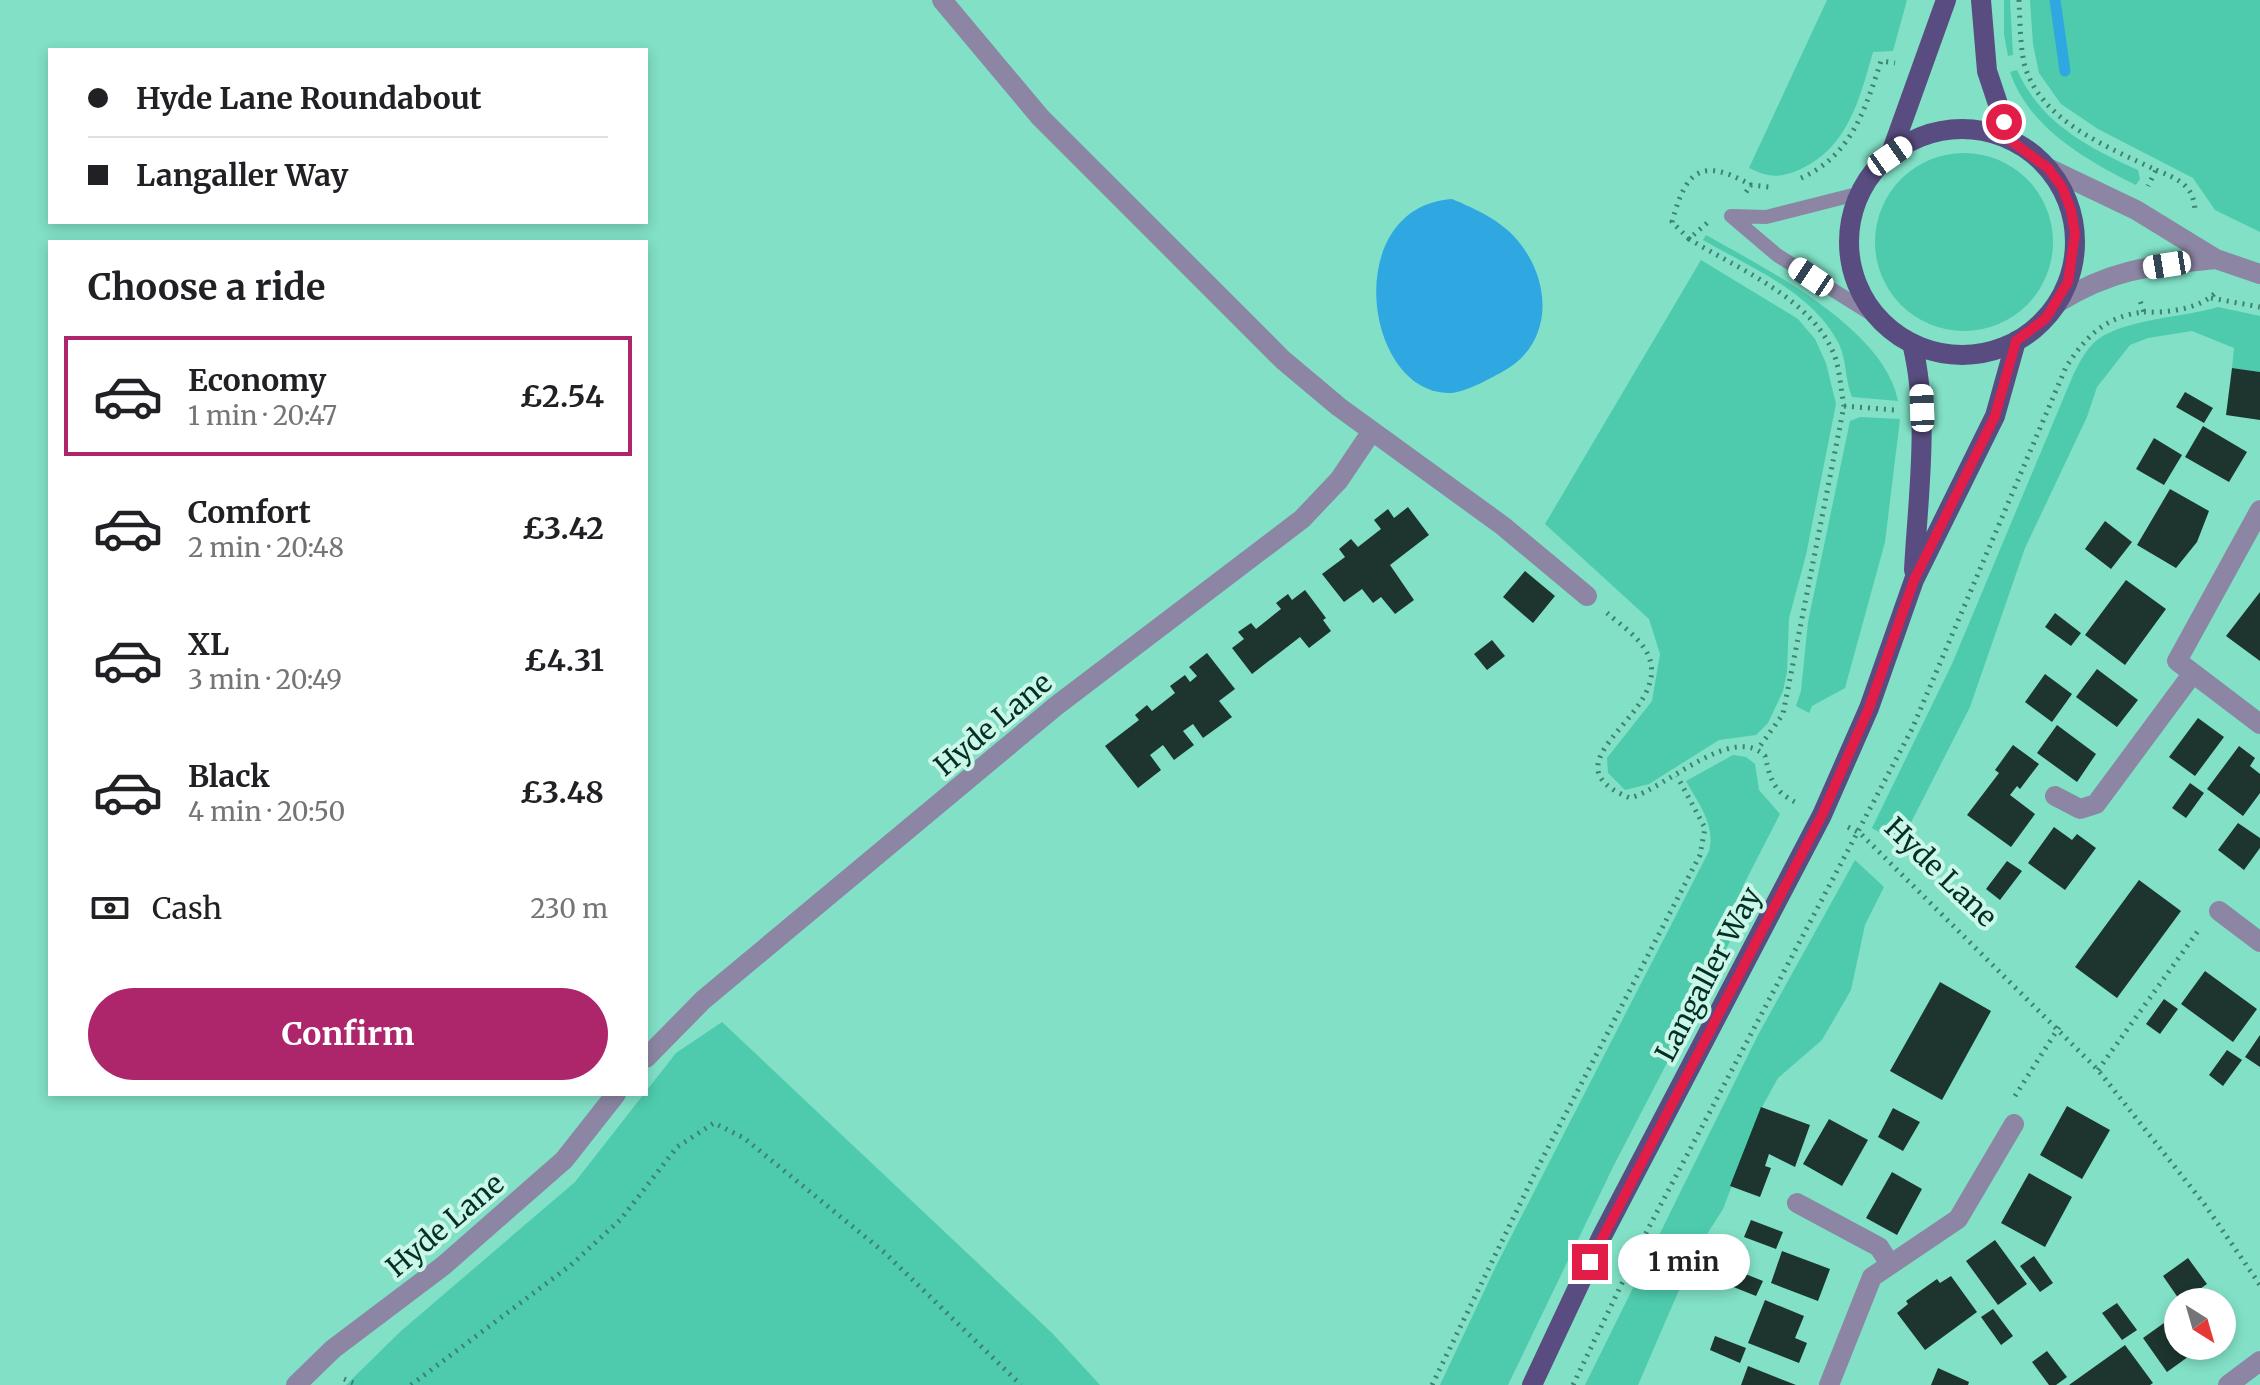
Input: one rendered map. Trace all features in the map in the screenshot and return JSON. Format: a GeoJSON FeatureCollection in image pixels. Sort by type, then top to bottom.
{"type":"FeatureCollection","features":[{"type":"Feature","properties":{"kind":"main road"},"geometry":{"type":"LineString","coordinates":[[1890,156],[1921,137],[1938,131],[1975,130],[2010,140],[2048,168],[2062,187],[2075,234],[2068,282],[2057,303],[2032,331],[2016,341],[1975,354],[1932,350],[1912,343],[1881,320],[1857,282],[1851,260],[1853,215],[1861,193],[1890,156],[1946,0]]}},
{"type":"Feature","properties":{"kind":"main road"},"geometry":{"type":"LineString","coordinates":[[1981,0],[1987,71],[2010,140]]}},
{"type":"Feature","properties":{"kind":"main road","name":"Langaller Way"},"geometry":{"type":"LineString","coordinates":[[1532,1385],[1601,1238],[1822,815],[1869,708],[1914,580],[1995,416],[2016,341]]}},
{"type":"Feature","properties":{"kind":"main road","name":"Langaller Way"},"geometry":{"type":"LineString","coordinates":[[1912,343],[1920,377],[1922,408],[1914,580]]}},
{"type":"Feature","properties":{"kind":"street"},"geometry":{"type":"LineString","coordinates":[[942,0],[1040,117],[1283,360],[1372,431],[1503,526],[1587,596]]}},
{"type":"Feature","properties":{"kind":"street"},"geometry":{"type":"LineString","coordinates":[[2048,168],[2136,210],[2224,262],[2260,274]]}},
{"type":"Feature","properties":{"kind":"street"},"geometry":{"type":"LineString","coordinates":[[2057,303],[2093,281],[2130,270],[2224,262]]}},
{"type":"Feature","properties":{"kind":"street","name":"Hyde Lane"},"geometry":{"type":"LineString","coordinates":[[648,1056],[703,1000],[1056,706],[1302,519],[1339,480],[1372,431]]}},
{"type":"Feature","properties":{"kind":"street"},"geometry":{"type":"LineString","coordinates":[[2260,510],[2177,661],[2260,724]]}},
{"type":"Feature","properties":{"kind":"street"},"geometry":{"type":"LineString","coordinates":[[2055,796],[2080,809],[2096,804],[2193,673]]}},
{"type":"Feature","properties":{"kind":"street"},"geometry":{"type":"LineString","coordinates":[[2219,911],[2260,942]]}},
{"type":"Feature","properties":{"kind":"street","name":"Hyde Lane"},"geometry":{"type":"LineString","coordinates":[[296,1385],[333,1349],[443,1266],[564,1160],[614,1096]]}},
{"type":"Feature","properties":{"kind":"street"},"geometry":{"type":"LineString","coordinates":[[1829,1385],[1872,1277],[1958,1219],[2014,1124]]}},
{"type":"Feature","properties":{"kind":"street"},"geometry":{"type":"LineString","coordinates":[[1797,1203],[1879,1247],[1890,1264]]}},
{"type":"Feature","properties":{"kind":"street"},"geometry":{"type":"LineString","coordinates":[[2228,1385],[2260,1361]]}},
{"type":"Feature","properties":{"kind":"lane"},"geometry":{"type":"LineString","coordinates":[[1861,193],[1766,217],[1731,216],[1777,255],[1881,320]]}},
{"type":"Feature","properties":{"kind":"path"},"geometry":{"type":"LineString","coordinates":[[1987,71],[2023,59]]}},
{"type":"Feature","properties":{"kind":"path"},"geometry":{"type":"LineString","coordinates":[[1792,182],[1824,167],[1841,152],[1864,112],[1881,61],[1918,72]]}},
{"type":"Feature","properties":{"kind":"path"},"geometry":{"type":"LineString","coordinates":[[1587,596],[1633,635],[1652,666],[1641,707],[1606,744],[1598,759],[1597,773],[1606,785],[1630,798],[1677,776],[1724,748],[1748,746],[1758,749],[1783,714],[1844,406],[1836,360],[1813,321],[1792,303],[1689,239],[1672,222],[1681,189],[1695,175],[1708,170],[1721,170],[1751,185],[1781,187]]}},
{"type":"Feature","properties":{"kind":"path"},"geometry":{"type":"LineString","coordinates":[[2156,170],[2189,187],[2195,197],[2195,212],[2187,242]]}},
{"type":"Feature","properties":{"kind":"path"},"geometry":{"type":"LineString","coordinates":[[1745,194],[1751,185]]}},
{"type":"Feature","properties":{"kind":"path"},"geometry":{"type":"LineString","coordinates":[[1689,239],[1710,221]]}},
{"type":"Feature","properties":{"kind":"path"},"geometry":{"type":"LineString","coordinates":[[2210,298],[2224,262]]}},
{"type":"Feature","properties":{"kind":"path"},"geometry":{"type":"LineString","coordinates":[[2144,312],[2176,310],[2210,298],[2260,307]]}},
{"type":"Feature","properties":{"kind":"path","name":"Hyde Lane"},"geometry":{"type":"LineString","coordinates":[[1758,749],[1765,756],[1772,786],[1779,794],[1860,833],[2059,1027],[2098,1070],[2205,1205],[2260,1285]]}},
{"type":"Feature","properties":{"kind":"path"},"geometry":{"type":"LineString","coordinates":[[1432,1385],[1538,1167],[1700,855],[1705,828],[1677,776]]}},
{"type":"Feature","properties":{"kind":"path"},"geometry":{"type":"LineString","coordinates":[[2098,1070],[2202,926],[2219,911]]}},
{"type":"Feature","properties":{"kind":"path"},"geometry":{"type":"LineString","coordinates":[[2014,1124],[2003,1117],[2059,1027]]}},
{"type":"Feature","properties":{"kind":"path"},"geometry":{"type":"LineString","coordinates":[[411,1385],[571,1265],[621,1219],[677,1147],[714,1123],[744,1138],[885,1253],[1021,1385]]}},
{"type":"Feature","properties":{"kind":"green space"},"geometry":{"type":"Polygon","coordinates":[[[1827,0],[1907,0],[1893,51],[1873,52],[1850,120],[1817,160],[1781,175],[1769,175],[1749,168],[1827,0]]]}},
{"type":"Feature","properties":{"kind":"green space"},"geometry":{"type":"Polygon","coordinates":[[[2004,0],[2010,0],[2013,55],[2008,56],[2004,34],[2004,0]]]}},
{"type":"Feature","properties":{"kind":"green space"},"geometry":{"type":"Polygon","coordinates":[[[2030,0],[2260,0],[2260,232],[2215,210],[2193,178],[2098,129],[2061,104],[2039,73],[2033,44],[2030,0]]]}},
{"type":"Feature","properties":{"kind":"green space"},"geometry":{"type":"Polygon","coordinates":[[[2017,70],[2027,89],[2052,119],[2084,142],[2138,170],[2140,179],[2136,185],[2079,153],[2045,126],[2019,92],[2010,72],[2017,70]]]}},
{"type":"Feature","properties":{"kind":"green space"},"geometry":{"type":"Polygon","coordinates":[[[1964,153],[1998,160],[2027,179],[2046,208],[2053,242],[2046,276],[2027,305],[1998,324],[1964,331],[1930,324],[1901,305],[1882,276],[1875,242],[1882,208],[1901,179],[1930,160],[1964,153]]]}},
{"type":"Feature","properties":{"kind":"green space"},"geometry":{"type":"Polygon","coordinates":[[[1706,235],[1789,283],[1847,325],[1871,349],[1888,374],[1898,401],[1852,397],[1839,344],[1814,310],[1779,283],[1703,240],[1706,235]]]}},
{"type":"Feature","properties":{"kind":"green space"},"geometry":{"type":"Polygon","coordinates":[[[1701,260],[1798,319],[1815,339],[1826,363],[1836,404],[1806,555],[1789,618],[1787,672],[1783,691],[1768,723],[1756,735],[1719,740],[1649,784],[1625,790],[1608,773],[1607,758],[1652,701],[1660,654],[1649,619],[1545,524],[1701,260]]]}},
{"type":"Feature","properties":{"kind":"green space"},"geometry":{"type":"Polygon","coordinates":[[[2218,307],[2260,316],[2260,372],[2232,368],[2234,348],[2192,331],[2148,338],[2130,345],[2097,387],[2087,417],[2025,548],[1970,707],[1900,844],[1872,828],[1952,664],[2084,355],[2102,337],[2116,330],[2218,307]]]}},
{"type":"Feature","properties":{"kind":"green space"},"geometry":{"type":"Polygon","coordinates":[[[1860,417],[1900,419],[1885,542],[1845,688],[1812,706],[1809,713],[1796,706],[1801,691],[1808,622],[1850,421],[1860,417]]]}},
{"type":"Feature","properties":{"kind":"green space"},"geometry":{"type":"Polygon","coordinates":[[[1733,755],[1746,757],[1755,764],[1759,790],[1780,814],[1743,886],[1755,893],[1613,1167],[1508,1385],[1440,1385],[1496,1266],[1709,851],[1708,823],[1686,781],[1733,755]]]}},
{"type":"Feature","properties":{"kind":"green space"},"geometry":{"type":"Polygon","coordinates":[[[1855,860],[1884,887],[1865,925],[1851,990],[1822,1040],[1778,1078],[1762,1107],[1723,1209],[1695,1253],[1638,1385],[1585,1385],[1758,1035],[1855,860]]]}},
{"type":"Feature","properties":{"kind":"green space"},"geometry":{"type":"Polygon","coordinates":[[[722,1022],[1053,1334],[1100,1385],[346,1385],[401,1331],[575,1182],[642,1096],[648,1096],[648,1089],[676,1053],[722,1022]]]}},
{"type":"Feature","properties":{"kind":"water"},"geometry":{"type":"Polygon","coordinates":[[[1452,199],[1479,211],[1518,241],[1537,275],[1542,294],[1542,312],[1539,330],[1519,360],[1484,381],[1451,393],[1421,386],[1399,365],[1383,335],[1376,300],[1379,265],[1392,233],[1416,210],[1452,199]]]}},
{"type":"Feature","properties":{"kind":"building"},"geometry":{"type":"Polygon","coordinates":[[[2232,368],[2260,372],[2260,420],[2226,415],[2232,368]]]}},
{"type":"Feature","properties":{"kind":"building"},"geometry":{"type":"Polygon","coordinates":[[[2185,392],[2213,408],[2204,423],[2176,407],[2185,392]]]}},
{"type":"Feature","properties":{"kind":"building"},"geometry":{"type":"Polygon","coordinates":[[[2203,426],[2247,452],[2229,482],[2185,457],[2203,426]]]}},
{"type":"Feature","properties":{"kind":"building"},"geometry":{"type":"Polygon","coordinates":[[[2154,438],[2182,455],[2164,485],[2136,469],[2154,438]]]}},
{"type":"Feature","properties":{"kind":"building"},"geometry":{"type":"Polygon","coordinates":[[[2170,489],[2209,511],[2197,542],[2176,568],[2137,545],[2170,489]]]}},
{"type":"Feature","properties":{"kind":"building"},"geometry":{"type":"Polygon","coordinates":[[[1408,507],[1429,535],[1390,565],[1414,600],[1395,614],[1381,597],[1373,603],[1362,589],[1344,602],[1322,574],[1345,557],[1339,549],[1351,539],[1358,547],[1381,529],[1374,520],[1388,509],[1394,518],[1408,507]]]}},
{"type":"Feature","properties":{"kind":"building"},"geometry":{"type":"Polygon","coordinates":[[[2105,521],[2132,542],[2111,569],[2085,549],[2105,521]]]}},
{"type":"Feature","properties":{"kind":"building"},"geometry":{"type":"Polygon","coordinates":[[[1525,571],[1555,596],[1533,623],[1503,597],[1525,571]]]}},
{"type":"Feature","properties":{"kind":"building"},"geometry":{"type":"Polygon","coordinates":[[[2126,580],[2166,609],[2125,665],[2085,635],[2126,580]]]}},
{"type":"Feature","properties":{"kind":"building"},"geometry":{"type":"Polygon","coordinates":[[[1305,590],[1326,618],[1323,620],[1331,631],[1309,648],[1300,637],[1252,674],[1232,648],[1244,639],[1238,632],[1251,623],[1256,629],[1281,609],[1276,603],[1288,594],[1292,600],[1305,590]]]}},
{"type":"Feature","properties":{"kind":"building"},"geometry":{"type":"Polygon","coordinates":[[[2260,592],[2260,661],[2226,636],[2260,592]]]}},
{"type":"Feature","properties":{"kind":"building"},"geometry":{"type":"Polygon","coordinates":[[[2055,613],[2081,633],[2071,646],[2045,627],[2055,613]]]}},
{"type":"Feature","properties":{"kind":"building"},"geometry":{"type":"Polygon","coordinates":[[[1492,640],[1505,656],[1487,670],[1474,654],[1492,640]]]}},
{"type":"Feature","properties":{"kind":"building"},"geometry":{"type":"Polygon","coordinates":[[[1207,653],[1235,689],[1219,701],[1232,717],[1203,738],[1193,724],[1183,731],[1194,745],[1174,760],[1163,745],[1150,755],[1161,770],[1138,788],[1105,746],[1139,720],[1135,715],[1147,705],[1152,711],[1175,693],[1170,686],[1185,675],[1190,682],[1197,676],[1189,667],[1207,653]]]}},
{"type":"Feature","properties":{"kind":"building"},"geometry":{"type":"Polygon","coordinates":[[[2097,669],[2138,700],[2117,727],[2076,697],[2097,669]]]}},
{"type":"Feature","properties":{"kind":"building"},"geometry":{"type":"Polygon","coordinates":[[[2045,674],[2072,694],[2052,722],[2025,702],[2045,674]]]}},
{"type":"Feature","properties":{"kind":"building"},"geometry":{"type":"Polygon","coordinates":[[[2198,718],[2224,737],[2195,776],[2169,757],[2198,718]]]}},
{"type":"Feature","properties":{"kind":"building"},"geometry":{"type":"Polygon","coordinates":[[[2057,725],[2096,754],[2077,782],[2037,753],[2057,725]]]}},
{"type":"Feature","properties":{"kind":"building"},"geometry":{"type":"Polygon","coordinates":[[[2013,745],[2039,764],[2020,789],[2017,786],[2010,795],[2035,814],[2011,847],[1967,815],[1999,773],[1995,770],[2013,745]]]}},
{"type":"Feature","properties":{"kind":"building"},"geometry":{"type":"Polygon","coordinates":[[[2239,746],[2255,758],[2250,766],[2260,774],[2260,793],[2243,816],[2207,789],[2239,746]]]}},
{"type":"Feature","properties":{"kind":"building"},"geometry":{"type":"Polygon","coordinates":[[[2190,783],[2204,793],[2186,818],[2172,808],[2190,783]]]}},
{"type":"Feature","properties":{"kind":"building"},"geometry":{"type":"Polygon","coordinates":[[[2238,823],[2260,838],[2260,848],[2244,870],[2218,850],[2238,823]]]}},
{"type":"Feature","properties":{"kind":"building"},"geometry":{"type":"Polygon","coordinates":[[[2054,827],[2072,840],[2077,834],[2096,848],[2065,890],[2028,863],[2054,827]]]}},
{"type":"Feature","properties":{"kind":"building"},"geometry":{"type":"Polygon","coordinates":[[[2007,861],[2022,871],[2000,900],[1986,889],[2007,861]]]}},
{"type":"Feature","properties":{"kind":"building"},"geometry":{"type":"Polygon","coordinates":[[[2139,880],[2181,911],[2117,998],[2075,967],[2139,880]]]}},
{"type":"Feature","properties":{"kind":"building"},"geometry":{"type":"Polygon","coordinates":[[[2205,971],[2257,1009],[2233,1042],[2181,1004],[2205,971]]]}},
{"type":"Feature","properties":{"kind":"building"},"geometry":{"type":"Polygon","coordinates":[[[1940,982],[1991,1011],[1942,1100],[1890,1071],[1940,982]]]}},
{"type":"Feature","properties":{"kind":"building"},"geometry":{"type":"Polygon","coordinates":[[[2164,999],[2178,1009],[2160,1034],[2146,1024],[2164,999]]]}},
{"type":"Feature","properties":{"kind":"building"},"geometry":{"type":"Polygon","coordinates":[[[2260,1035],[2260,1067],[2245,1057],[2260,1035]]]}},
{"type":"Feature","properties":{"kind":"building"},"geometry":{"type":"Polygon","coordinates":[[[2227,1050],[2242,1060],[2223,1086],[2209,1075],[2227,1050]]]}},
{"type":"Feature","properties":{"kind":"building"},"geometry":{"type":"Polygon","coordinates":[[[2067,1106],[2110,1130],[2082,1179],[2040,1155],[2067,1106]]]}},
{"type":"Feature","properties":{"kind":"building"},"geometry":{"type":"Polygon","coordinates":[[[1761,1107],[1810,1125],[1795,1167],[1769,1154],[1765,1166],[1771,1168],[1760,1197],[1730,1186],[1761,1107]]]}},
{"type":"Feature","properties":{"kind":"building"},"geometry":{"type":"Polygon","coordinates":[[[1893,1108],[1920,1122],[1903,1151],[1878,1137],[1893,1108]]]}},
{"type":"Feature","properties":{"kind":"building"},"geometry":{"type":"Polygon","coordinates":[[[1829,1119],[1868,1140],[1842,1186],[1803,1164],[1829,1119]]]}},
{"type":"Feature","properties":{"kind":"building"},"geometry":{"type":"Polygon","coordinates":[[[1892,1172],[1922,1189],[1897,1235],[1866,1218],[1892,1172]]]}},
{"type":"Feature","properties":{"kind":"building"},"geometry":{"type":"Polygon","coordinates":[[[2029,1173],[2072,1197],[2045,1247],[2001,1223],[2029,1173]]]}},
{"type":"Feature","properties":{"kind":"building"},"geometry":{"type":"Polygon","coordinates":[[[1751,1220],[1783,1232],[1776,1249],[1744,1237],[1751,1220]]]}},
{"type":"Feature","properties":{"kind":"building"},"geometry":{"type":"Polygon","coordinates":[[[1995,1240],[2027,1284],[1998,1305],[1966,1261],[1995,1240]]]}},
{"type":"Feature","properties":{"kind":"building"},"geometry":{"type":"Polygon","coordinates":[[[1782,1251],[1830,1269],[1818,1301],[1771,1283],[1782,1251]]]}},
{"type":"Feature","properties":{"kind":"building"},"geometry":{"type":"Polygon","coordinates":[[[2034,1256],[2053,1283],[2040,1292],[2020,1266],[2034,1256]]]}},
{"type":"Feature","properties":{"kind":"building"},"geometry":{"type":"Polygon","coordinates":[[[2188,1258],[2207,1284],[2201,1288],[2171,1288],[2163,1276],[2188,1258]]]}},
{"type":"Feature","properties":{"kind":"building"},"geometry":{"type":"Polygon","coordinates":[[[1733,1269],[1763,1281],[1756,1296],[1726,1284],[1733,1269]]]}},
{"type":"Feature","properties":{"kind":"building"},"geometry":{"type":"Polygon","coordinates":[[[1951,1276],[1977,1312],[1925,1350],[1897,1313],[1908,1304],[1906,1301],[1937,1279],[1940,1283],[1951,1276]]]}},
{"type":"Feature","properties":{"kind":"building"},"geometry":{"type":"Polygon","coordinates":[[[1765,1300],[1804,1316],[1795,1338],[1807,1343],[1799,1363],[1748,1343],[1765,1300]]]}},
{"type":"Feature","properties":{"kind":"building"},"geometry":{"type":"Polygon","coordinates":[[[2117,1303],[2137,1330],[2122,1340],[2102,1313],[2117,1303]]]}},
{"type":"Feature","properties":{"kind":"building"},"geometry":{"type":"Polygon","coordinates":[[[1993,1309],[2013,1336],[2001,1345],[1981,1317],[1993,1309]]]}},
{"type":"Feature","properties":{"kind":"building"},"geometry":{"type":"Polygon","coordinates":[[[2164,1323],[2164,1360],[2184,1360],[2167,1372],[2143,1338],[2164,1323]]]}},
{"type":"Feature","properties":{"kind":"building"},"geometry":{"type":"Polygon","coordinates":[[[1715,1336],[1746,1348],[1740,1363],[1710,1350],[1715,1336]]]}},
{"type":"Feature","properties":{"kind":"building"},"geometry":{"type":"Polygon","coordinates":[[[2125,1345],[2153,1383],[2069,1385],[2125,1345]]]}},
{"type":"Feature","properties":{"kind":"building"},"geometry":{"type":"Polygon","coordinates":[[[2047,1351],[2067,1377],[2056,1385],[2049,1385],[2032,1362],[2047,1351]]]}},
{"type":"Feature","properties":{"kind":"building"},"geometry":{"type":"Polygon","coordinates":[[[1748,1366],[1796,1385],[1741,1385],[1748,1366]]]}},
{"type":"Feature","properties":{"kind":"building"},"geometry":{"type":"Polygon","coordinates":[[[1938,1368],[1969,1382],[1968,1385],[1931,1385],[1938,1368]]]}},
{"type":"Feature","properties":{"kind":"waterway"},"geometry":{"type":"LineString","coordinates":[[2055,0],[2065,71]]}},
{"type":"Feature","properties":{"kind":"route"},"geometry":{"type":"LineString","coordinates":[[1590,1262],[1822,815],[1869,708],[1914,580],[1995,416],[2016,341],[2046,318],[2068,282],[2074,258],[2075,234],[2071,210],[2062,187],[2031,152],[2010,140],[2004,122]]}}]}
